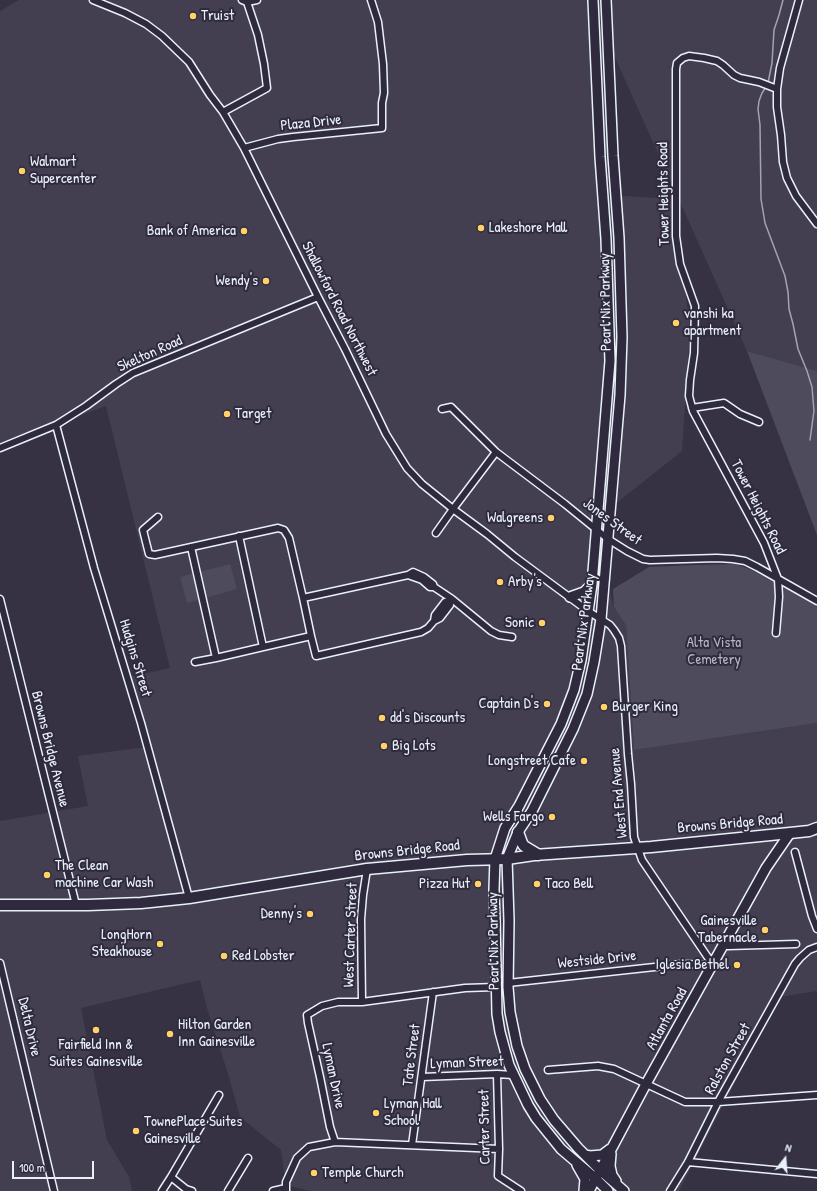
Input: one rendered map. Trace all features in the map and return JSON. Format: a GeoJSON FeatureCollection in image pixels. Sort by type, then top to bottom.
{"type":"FeatureCollection","features":[{"type":"Feature","properties":{"kind":"main road","name":"Pearl Nix Parkway"},"geometry":{"type":"LineString","coordinates":[[593,0],[600,157],[606,239],[610,360],[592,584],[581,660],[574,690],[561,724],[519,806],[506,828],[495,859],[496,1014],[509,1065],[528,1105],[536,1118],[561,1149],[576,1162],[622,1189]]}},
{"type":"Feature","properties":{"kind":"main road","name":"Pearl Nix Parkway"},"geometry":{"type":"LineString","coordinates":[[606,0],[619,238],[622,337],[620,395],[601,619],[588,688],[574,729],[532,810],[518,832],[506,859],[509,921],[508,983],[513,1030],[525,1069],[540,1099],[554,1120],[585,1155],[608,1191]]}},
{"type":"Feature","properties":{"kind":"main road"},"geometry":{"type":"LineString","coordinates":[[570,597],[584,592],[592,584]]}},
{"type":"Feature","properties":{"kind":"main road","name":"Browns Bridge Road"},"geometry":{"type":"LineString","coordinates":[[0,905],[141,903],[189,898],[367,869],[467,860],[506,859],[539,855],[638,848],[790,834],[817,828]]}},
{"type":"Feature","properties":{"kind":"main road"},"geometry":{"type":"LineString","coordinates":[[518,832],[524,846],[539,855]]}},
{"type":"Feature","properties":{"kind":"main road","name":"Atlanta Road"},"geometry":{"type":"LineString","coordinates":[[589,1191],[646,1084],[713,965],[726,946],[766,868],[790,834]]}},
{"type":"Feature","properties":{"kind":"main road"},"geometry":{"type":"LineString","coordinates":[[585,1155],[602,1156],[612,1148]]}},
{"type":"Feature","properties":{"kind":"main road"},"geometry":{"type":"LineString","coordinates":[[612,1148],[610,1166],[612,1175],[622,1189]]}},
{"type":"Feature","properties":{"kind":"main road"},"geometry":{"type":"LineString","coordinates":[[576,1162],[585,1179],[584,1191]]}},
{"type":"Feature","properties":{"kind":"street","name":"Shallowford Road Northwest"},"geometry":{"type":"LineString","coordinates":[[93,0],[125,13],[146,24],[162,36],[189,62],[223,112],[244,148],[386,434],[407,468],[422,484],[453,509],[588,611]]}},
{"type":"Feature","properties":{"kind":"street"},"geometry":{"type":"LineString","coordinates":[[223,112],[267,88],[265,68],[258,35],[245,1],[257,0]]}},
{"type":"Feature","properties":{"kind":"street","name":"Plaza Drive"},"geometry":{"type":"LineString","coordinates":[[244,148],[278,139],[382,128],[384,94],[383,64],[378,22],[371,0]]}},
{"type":"Feature","properties":{"kind":"street"},"geometry":{"type":"LineString","coordinates":[[799,0],[780,68],[777,89],[777,107],[783,162],[787,178],[796,196],[817,224]]}},
{"type":"Feature","properties":{"kind":"street","name":"Tower Heights Road"},"geometry":{"type":"LineString","coordinates":[[777,89],[759,82],[740,78],[717,61],[704,58],[689,56],[683,58],[678,63],[676,69],[676,236],[680,264],[695,306],[694,353],[689,396],[693,411],[760,537],[778,579]]}},
{"type":"Feature","properties":{"kind":"street","name":"Skelton Road"},"geometry":{"type":"LineString","coordinates":[[0,448],[56,425],[133,373],[318,297]]}},
{"type":"Feature","properties":{"kind":"street"},"geometry":{"type":"LineString","coordinates":[[692,408],[724,403],[740,414],[759,422]]}},
{"type":"Feature","properties":{"kind":"street","name":"Jones Street"},"geometry":{"type":"LineString","coordinates":[[442,409],[451,407],[496,452],[608,539],[627,551],[643,559],[650,560],[733,559],[745,561],[817,601]]}},
{"type":"Feature","properties":{"kind":"street","name":"Hudgins Street"},"geometry":{"type":"LineString","coordinates":[[56,425],[94,568],[141,723],[189,898]]}},
{"type":"Feature","properties":{"kind":"street"},"geometry":{"type":"LineString","coordinates":[[436,533],[496,452]]}},
{"type":"Feature","properties":{"kind":"street"},"geometry":{"type":"LineString","coordinates":[[158,517],[143,530],[149,554],[155,555],[278,528],[284,530],[289,538],[316,656],[420,632],[428,628],[434,621],[435,615],[442,610],[445,602],[451,600]]}},
{"type":"Feature","properties":{"kind":"street"},"geometry":{"type":"LineString","coordinates":[[239,536],[263,647]]}},
{"type":"Feature","properties":{"kind":"street"},"geometry":{"type":"LineString","coordinates":[[191,547],[216,658]]}},
{"type":"Feature","properties":{"kind":"street"},"geometry":{"type":"LineString","coordinates":[[303,598],[408,575],[413,572],[433,584],[434,587],[498,635],[512,637]]}},
{"type":"Feature","properties":{"kind":"street"},"geometry":{"type":"LineString","coordinates":[[776,634],[779,597],[778,579]]}},
{"type":"Feature","properties":{"kind":"street","name":"Browns Bridge Avenue"},"geometry":{"type":"LineString","coordinates":[[0,599],[76,905]]}},
{"type":"Feature","properties":{"kind":"street","name":"West End Avenue"},"geometry":{"type":"LineString","coordinates":[[588,611],[601,619],[614,630],[619,638],[621,646],[634,837],[642,860],[713,965]]}},
{"type":"Feature","properties":{"kind":"street"},"geometry":{"type":"LineString","coordinates":[[195,662],[311,636]]}},
{"type":"Feature","properties":{"kind":"street"},"geometry":{"type":"LineString","coordinates":[[795,852],[812,916],[817,929]]}},
{"type":"Feature","properties":{"kind":"street","name":"West Carter Street"},"geometry":{"type":"LineString","coordinates":[[362,1002],[362,919],[363,895],[367,869]]}},
{"type":"Feature","properties":{"kind":"street"},"geometry":{"type":"LineString","coordinates":[[726,946],[796,944]]}},
{"type":"Feature","properties":{"kind":"street","name":"Ralston Street"},"geometry":{"type":"LineString","coordinates":[[670,1191],[688,1162],[718,1102],[795,964],[809,950],[817,947]]}},
{"type":"Feature","properties":{"kind":"street","name":"Delta Drive"},"geometry":{"type":"LineString","coordinates":[[0,963],[54,1191]]}},
{"type":"Feature","properties":{"kind":"street","name":"Westside Drive"},"geometry":{"type":"LineString","coordinates":[[508,983],[682,964],[713,965]]}},
{"type":"Feature","properties":{"kind":"street"},"geometry":{"type":"LineString","coordinates":[[362,1002],[464,988],[496,987]]}},
{"type":"Feature","properties":{"kind":"street","name":"Tate Street"},"geometry":{"type":"LineString","coordinates":[[412,1145],[433,992]]}},
{"type":"Feature","properties":{"kind":"street","name":"Lyman Drive"},"geometry":{"type":"LineString","coordinates":[[335,1142],[330,1127],[307,1015],[322,1006],[338,1002],[362,1002]]}},
{"type":"Feature","properties":{"kind":"street"},"geometry":{"type":"LineString","coordinates":[[548,1070],[598,1066],[614,1069],[685,1102],[718,1102],[817,1095]]}},
{"type":"Feature","properties":{"kind":"street","name":"Lyman Street"},"geometry":{"type":"LineString","coordinates":[[422,1077],[497,1074],[513,1075]]}},
{"type":"Feature","properties":{"kind":"street","name":"Carter Street"},"geometry":{"type":"LineString","coordinates":[[497,1074],[499,1149],[498,1176],[521,1191]]}},
{"type":"Feature","properties":{"kind":"street"},"geometry":{"type":"LineString","coordinates":[[162,1191],[218,1095]]}},
{"type":"Feature","properties":{"kind":"street"},"geometry":{"type":"LineString","coordinates":[[273,1191],[286,1190],[286,1182],[297,1158],[309,1147],[335,1142],[499,1149]]}},
{"type":"Feature","properties":{"kind":"street"},"geometry":{"type":"LineString","coordinates":[[228,1191],[248,1158]]}},
{"type":"Feature","properties":{"kind":"street"},"geometry":{"type":"LineString","coordinates":[[688,1162],[817,1174]]}},
{"type":"Feature","properties":{"kind":"street"},"geometry":{"type":"LineString","coordinates":[[171,1177],[186,1189],[192,1191]]}},
{"type":"Feature","properties":{"kind":"shaded area"},"geometry":{"type":"Polygon","coordinates":[[[19,0],[817,0],[817,371],[747,351],[603,31],[609,195],[674,199],[690,329],[682,451],[614,505],[608,586],[614,607],[626,624],[634,750],[817,723],[817,991],[779,997],[679,1191],[310,1191],[286,1185],[281,1150],[240,1117],[200,980],[81,1008],[107,1140],[129,1177],[132,1191],[0,1191],[0,821],[88,806],[78,756],[146,747],[125,678],[170,668],[106,406],[0,445],[0,11],[19,0]]]}},
{"type":"Feature","properties":{"kind":"green space"},"geometry":{"type":"Polygon","coordinates":[[[747,351],[817,371],[817,535],[747,351]]]}},
{"type":"Feature","properties":{"kind":"green space"},"geometry":{"type":"Polygon","coordinates":[[[230,564],[237,589],[187,603],[180,577],[230,564]]]}},
{"type":"Feature","properties":{"kind":"green space","name":"Alta Vista Cemetery"},"geometry":{"type":"Polygon","coordinates":[[[735,564],[752,570],[817,606],[817,723],[634,750],[626,625],[614,607],[613,589],[649,567],[735,564]]]}},
{"type":"Feature","properties":{"kind":"waterway"},"geometry":{"type":"LineString","coordinates":[[768,83],[772,63],[774,30],[783,0]]}},
{"type":"Feature","properties":{"kind":"waterway"},"geometry":{"type":"LineString","coordinates":[[766,87],[759,101],[758,109],[760,125],[761,199],[765,223],[785,276],[789,309],[798,349],[812,387],[814,411],[810,440]]}},
{"type":"Feature","properties":{"kind":"place","name":"Truist"},"geometry":{"type":"Point","coordinates":[193,16]}},
{"type":"Feature","properties":{"kind":"place","name":"Walmart Supercenter"},"geometry":{"type":"Point","coordinates":[22,171]}},
{"type":"Feature","properties":{"kind":"place","name":"Lakeshore Mall"},"geometry":{"type":"Point","coordinates":[481,228]}},
{"type":"Feature","properties":{"kind":"place","name":"Bank of America"},"geometry":{"type":"Point","coordinates":[244,231]}},
{"type":"Feature","properties":{"kind":"place","name":"Wendy's"},"geometry":{"type":"Point","coordinates":[266,281]}},
{"type":"Feature","properties":{"kind":"place","name":"vanshi ka apartment"},"geometry":{"type":"Point","coordinates":[676,323]}},
{"type":"Feature","properties":{"kind":"place","name":"Target"},"geometry":{"type":"Point","coordinates":[227,414]}},
{"type":"Feature","properties":{"kind":"place","name":"Walgreens"},"geometry":{"type":"Point","coordinates":[551,518]}},
{"type":"Feature","properties":{"kind":"place","name":"Arby's"},"geometry":{"type":"Point","coordinates":[500,582]}},
{"type":"Feature","properties":{"kind":"place","name":"Sonic"},"geometry":{"type":"Point","coordinates":[542,623]}},
{"type":"Feature","properties":{"kind":"place","name":"Captain D's"},"geometry":{"type":"Point","coordinates":[547,704]}},
{"type":"Feature","properties":{"kind":"place","name":"Burger King"},"geometry":{"type":"Point","coordinates":[604,707]}},
{"type":"Feature","properties":{"kind":"place","name":"dd's Discounts"},"geometry":{"type":"Point","coordinates":[382,718]}},
{"type":"Feature","properties":{"kind":"place","name":"Big Lots"},"geometry":{"type":"Point","coordinates":[384,746]}},
{"type":"Feature","properties":{"kind":"place","name":"Longstreet Cafe"},"geometry":{"type":"Point","coordinates":[584,761]}},
{"type":"Feature","properties":{"kind":"place","name":"Wells Fargo"},"geometry":{"type":"Point","coordinates":[552,817]}},
{"type":"Feature","properties":{"kind":"place","name":"The Clean machine Car Wash"},"geometry":{"type":"Point","coordinates":[47,875]}},
{"type":"Feature","properties":{"kind":"place","name":"Pizza Hut"},"geometry":{"type":"Point","coordinates":[478,884]}},
{"type":"Feature","properties":{"kind":"place","name":"Taco Bell"},"geometry":{"type":"Point","coordinates":[537,884]}},
{"type":"Feature","properties":{"kind":"place","name":"Denny's"},"geometry":{"type":"Point","coordinates":[310,914]}},
{"type":"Feature","properties":{"kind":"place","name":"Gainesville Tabernacle"},"geometry":{"type":"Point","coordinates":[765,930]}},
{"type":"Feature","properties":{"kind":"place","name":"LongHorn Steakhouse"},"geometry":{"type":"Point","coordinates":[160,944]}},
{"type":"Feature","properties":{"kind":"place","name":"Red Lobster"},"geometry":{"type":"Point","coordinates":[224,956]}},
{"type":"Feature","properties":{"kind":"place","name":"Iglesia Bethel"},"geometry":{"type":"Point","coordinates":[737,965]}},
{"type":"Feature","properties":{"kind":"place","name":"Fairfield Inn & Suites Gainesville"},"geometry":{"type":"Point","coordinates":[96,1030]}},
{"type":"Feature","properties":{"kind":"place","name":"Hilton Garden Inn Gainesville"},"geometry":{"type":"Point","coordinates":[170,1034]}},
{"type":"Feature","properties":{"kind":"place","name":"Lyman Hall School"},"geometry":{"type":"Point","coordinates":[376,1113]}},
{"type":"Feature","properties":{"kind":"place","name":"TownePlace Suites Gainesville"},"geometry":{"type":"Point","coordinates":[136,1131]}},
{"type":"Feature","properties":{"kind":"place","name":"Temple Church"},"geometry":{"type":"Point","coordinates":[314,1173]}}]}
